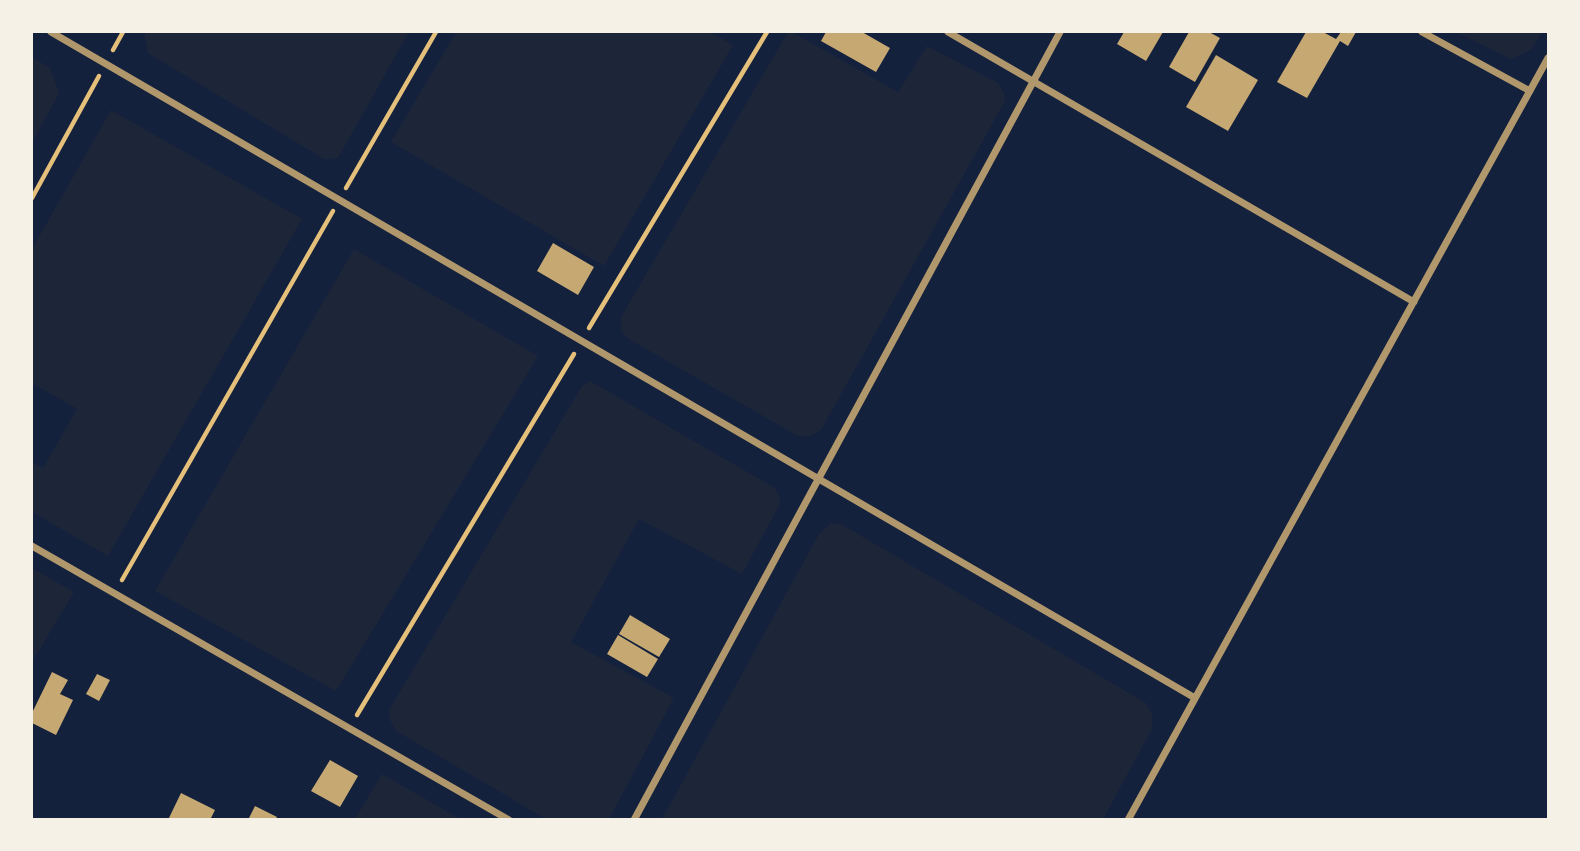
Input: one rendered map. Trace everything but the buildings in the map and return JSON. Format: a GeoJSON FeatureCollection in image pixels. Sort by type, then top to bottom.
{"type":"FeatureCollection","features":[{"type":"Feature","properties":{"kind":"street"},"geometry":{"type":"LineString","coordinates":[[51,32],[1195,698]]}},
{"type":"Feature","properties":{"kind":"street"},"geometry":{"type":"LineString","coordinates":[[948,32],[1414,302]]}},
{"type":"Feature","properties":{"kind":"street"},"geometry":{"type":"LineString","coordinates":[[634,820],[1060,32]]}},
{"type":"Feature","properties":{"kind":"street"},"geometry":{"type":"LineString","coordinates":[[1422,32],[1530,91]]}},
{"type":"Feature","properties":{"kind":"street"},"geometry":{"type":"LineString","coordinates":[[1128,820],[1549,58]]}},
{"type":"Feature","properties":{"kind":"street"},"geometry":{"type":"LineString","coordinates":[[32,546],[509,820]]}},
{"type":"Feature","properties":{"kind":"path"},"geometry":{"type":"LineString","coordinates":[[32,198],[123,32]]}},
{"type":"Feature","properties":{"kind":"path"},"geometry":{"type":"LineString","coordinates":[[114,593],[436,32]]}},
{"type":"Feature","properties":{"kind":"path"},"geometry":{"type":"LineString","coordinates":[[350,728],[767,32]]}},
{"type":"Feature","properties":{"kind":"shaded area"},"geometry":{"type":"Polygon","coordinates":[[[146,32],[409,32],[338,158],[324,159],[148,53],[144,35],[146,32]]]}},
{"type":"Feature","properties":{"kind":"shaded area"},"geometry":{"type":"Polygon","coordinates":[[[456,32],[710,32],[733,45],[604,266],[391,142],[456,32]]]}},
{"type":"Feature","properties":{"kind":"shaded area"},"geometry":{"type":"Polygon","coordinates":[[[788,32],[898,92],[927,46],[998,83],[1005,101],[821,430],[809,437],[798,436],[627,338],[621,330],[621,317],[788,32]]]}},
{"type":"Feature","properties":{"kind":"shaded area"},"geometry":{"type":"Polygon","coordinates":[[[1456,32],[1542,32],[1531,50],[1511,59],[1456,32]]]}},
{"type":"Feature","properties":{"kind":"shaded area"},"geometry":{"type":"Polygon","coordinates":[[[32,57],[50,68],[59,93],[32,143],[32,57]]]}},
{"type":"Feature","properties":{"kind":"shaded area"},"geometry":{"type":"Polygon","coordinates":[[[111,110],[302,219],[108,556],[32,512],[32,462],[43,468],[77,409],[32,383],[32,249],[111,110]]]}},
{"type":"Feature","properties":{"kind":"shaded area"},"geometry":{"type":"Polygon","coordinates":[[[354,249],[538,356],[336,691],[155,591],[354,249]]]}},
{"type":"Feature","properties":{"kind":"shaded area"},"geometry":{"type":"Polygon","coordinates":[[[590,381],[775,488],[780,498],[779,506],[742,574],[639,519],[571,642],[674,698],[609,819],[546,819],[396,731],[390,720],[389,710],[582,386],[590,381]]]}},
{"type":"Feature","properties":{"kind":"shaded area"},"geometry":{"type":"Polygon","coordinates":[[[831,523],[841,524],[1146,703],[1152,714],[1152,729],[1103,819],[662,819],[819,534],[831,523]]]}},
{"type":"Feature","properties":{"kind":"shaded area"},"geometry":{"type":"Polygon","coordinates":[[[32,568],[74,592],[32,662],[32,568]]]}},
{"type":"Feature","properties":{"kind":"shaded area"},"geometry":{"type":"Polygon","coordinates":[[[382,774],[460,819],[355,819],[382,774]]]}}]}
